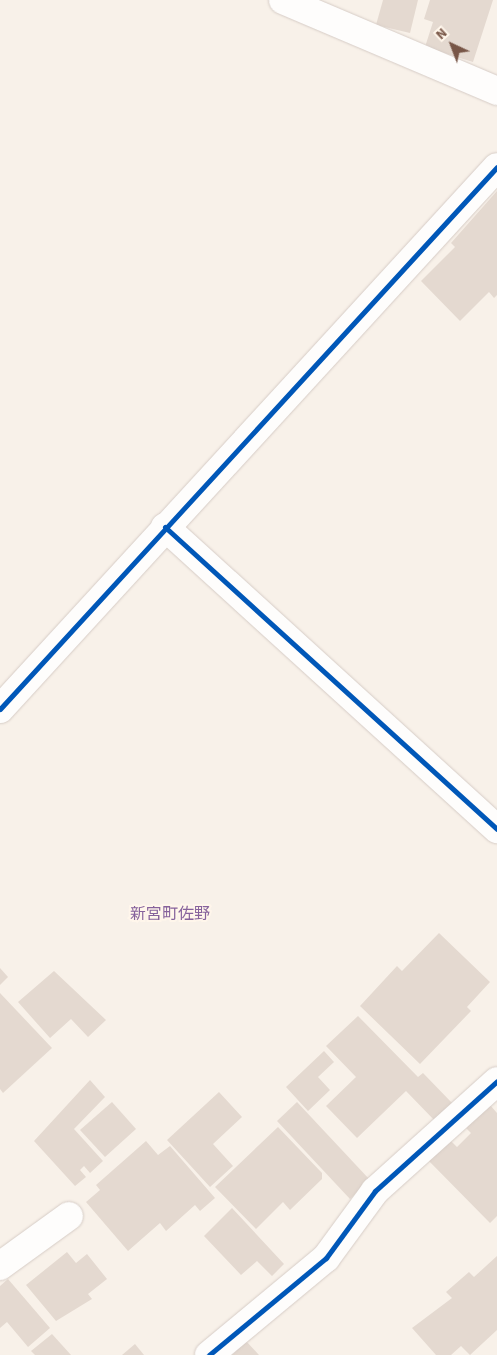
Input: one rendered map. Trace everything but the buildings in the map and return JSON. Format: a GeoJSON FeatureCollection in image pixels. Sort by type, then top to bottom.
{"type":"FeatureCollection","features":[{"type":"Feature","properties":{"kind":"street"},"geometry":{"type":"LineString","coordinates":[[283,0],[497,92]]}},
{"type":"Feature","properties":{"kind":"street"},"geometry":{"type":"LineString","coordinates":[[0,709],[497,167]]}},
{"type":"Feature","properties":{"kind":"street"},"geometry":{"type":"LineString","coordinates":[[165,527],[497,829]]}},
{"type":"Feature","properties":{"kind":"street"},"geometry":{"type":"LineString","coordinates":[[208,1355],[326,1258],[375,1191],[497,1081]]}},
{"type":"Feature","properties":{"kind":"street"},"geometry":{"type":"LineString","coordinates":[[0,1266],[69,1216]]}},
{"type":"Feature","properties":{"kind":"cycle path"},"geometry":{"type":"LineString","coordinates":[[0,709],[497,167]]}},
{"type":"Feature","properties":{"kind":"cycle path"},"geometry":{"type":"LineString","coordinates":[[165,527],[497,829]]}},
{"type":"Feature","properties":{"kind":"cycle path"},"geometry":{"type":"LineString","coordinates":[[209,1355],[326,1258],[375,1191],[497,1081]]}},
{"type":"Feature","properties":{"kind":"district","name":"新宮町佐野"},"geometry":{"type":"Point","coordinates":[170,914]}}]}
